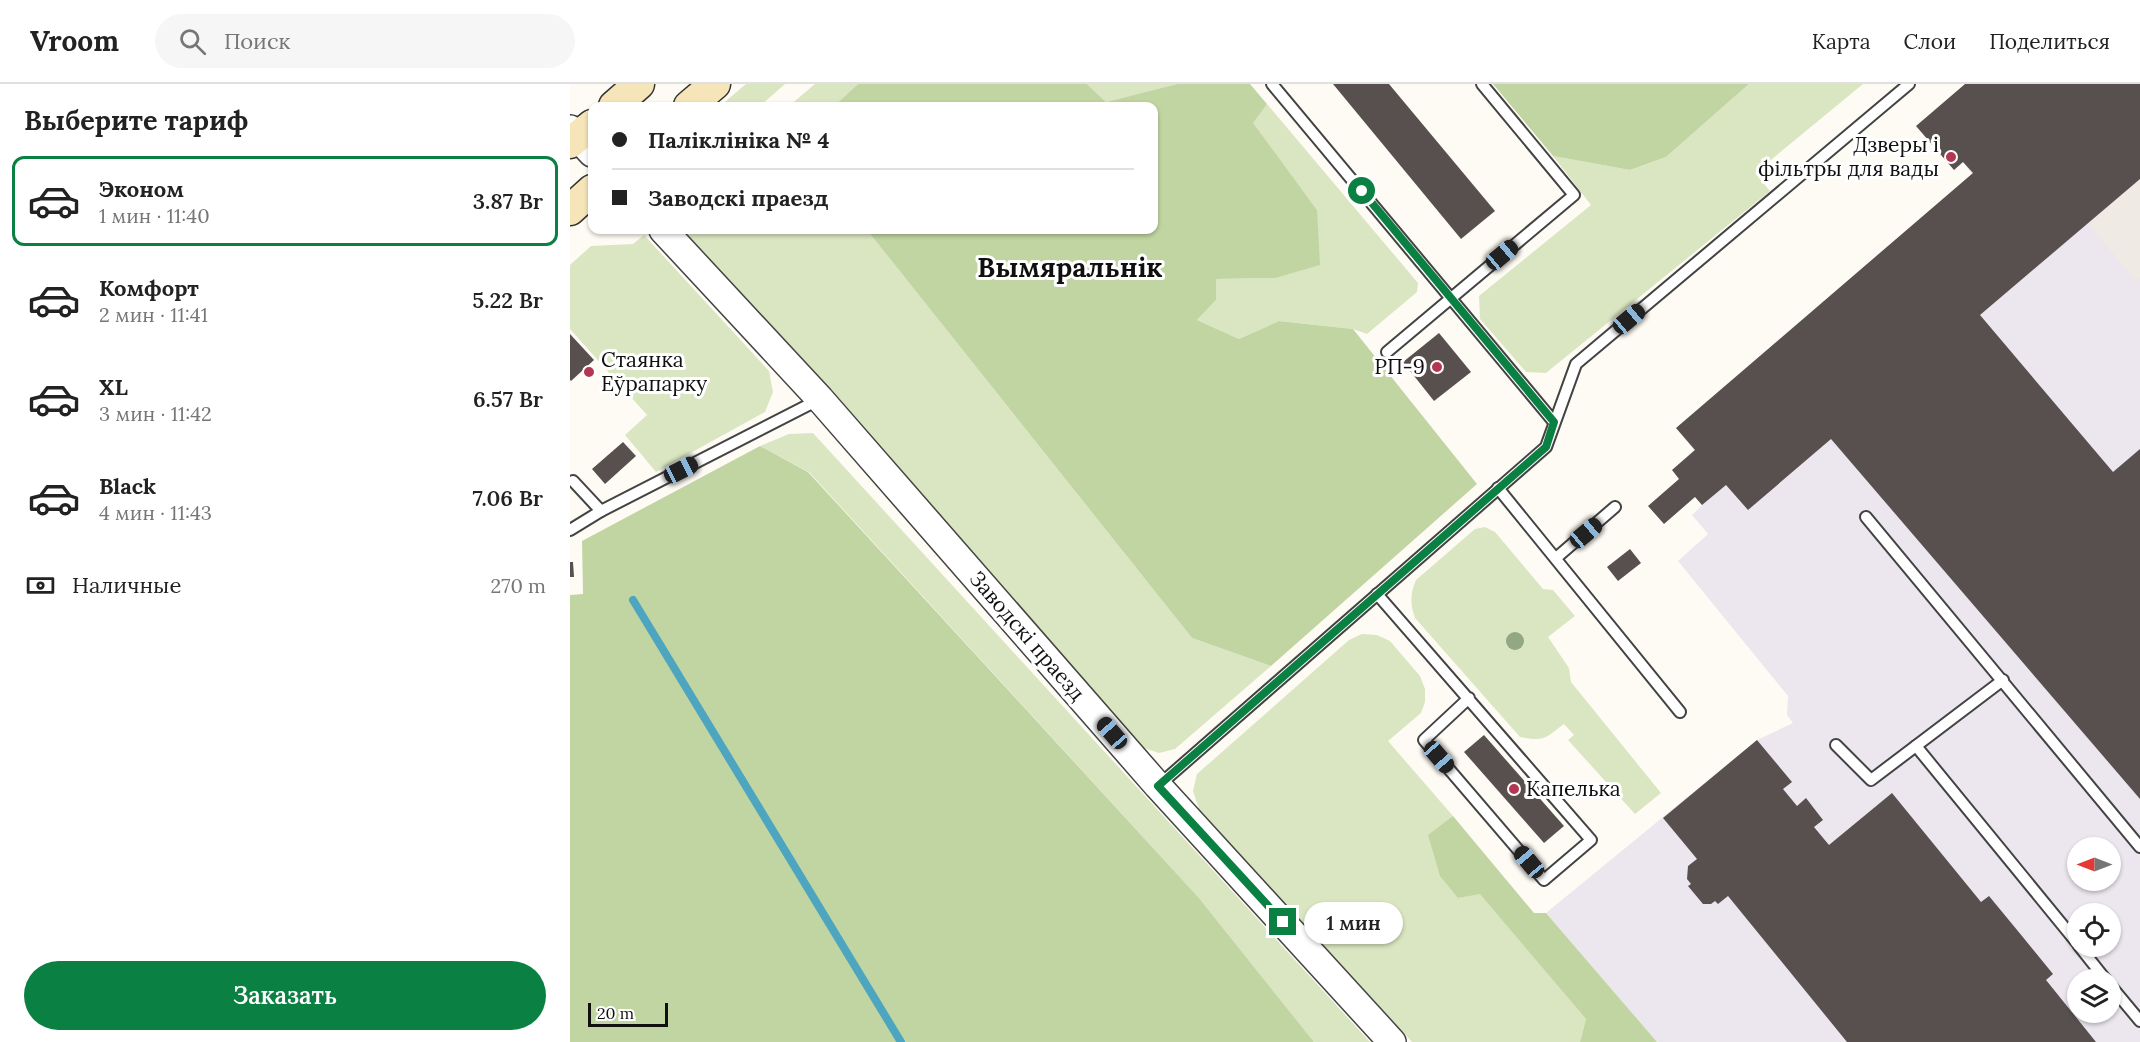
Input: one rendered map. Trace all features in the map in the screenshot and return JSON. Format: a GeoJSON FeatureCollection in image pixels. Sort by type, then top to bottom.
{"type":"FeatureCollection","features":[{"type":"Feature","properties":{"kind":"main road"},"geometry":{"type":"LineString","coordinates":[[619,102],[639,84]]}},
{"type":"Feature","properties":{"kind":"main road"},"geometry":{"type":"LineString","coordinates":[[694,102],[715,84]]}},
{"type":"Feature","properties":{"kind":"main road"},"geometry":{"type":"LineString","coordinates":[[570,210],[588,194]]}},
{"type":"Feature","properties":{"kind":"street","name":"Заводскі праезд"},"geometry":{"type":"LineString","coordinates":[[667,234],[820,399],[1158,786],[1392,1042]]}},
{"type":"Feature","properties":{"kind":"lane"},"geometry":{"type":"LineString","coordinates":[[1272,84],[1554,422]]}},
{"type":"Feature","properties":{"kind":"lane"},"geometry":{"type":"LineString","coordinates":[[1387,352],[1574,195],[1482,84]]}},
{"type":"Feature","properties":{"kind":"lane"},"geometry":{"type":"LineString","coordinates":[[1158,786],[1546,447],[1576,364],[1909,84]]}},
{"type":"Feature","properties":{"kind":"lane"},"geometry":{"type":"LineString","coordinates":[[570,530],[601,511],[820,399]]}},
{"type":"Feature","properties":{"kind":"lane"},"geometry":{"type":"LineString","coordinates":[[573,481],[601,511]]}},
{"type":"Feature","properties":{"kind":"lane"},"geometry":{"type":"LineString","coordinates":[[1497,488],[1680,712]]}},
{"type":"Feature","properties":{"kind":"lane"},"geometry":{"type":"LineString","coordinates":[[1556,558],[1615,507]]}},
{"type":"Feature","properties":{"kind":"lane"},"geometry":{"type":"LineString","coordinates":[[1866,518],[2003,680],[2140,848]]}},
{"type":"Feature","properties":{"kind":"lane"},"geometry":{"type":"LineString","coordinates":[[1377,594],[1469,698],[1591,840],[1544,880],[1424,740],[1469,698]]}},
{"type":"Feature","properties":{"kind":"lane"},"geometry":{"type":"LineString","coordinates":[[1836,745],[1871,780],[2003,680]]}},
{"type":"Feature","properties":{"kind":"lane"},"geometry":{"type":"LineString","coordinates":[[1916,746],[2067,931]]}},
{"type":"Feature","properties":{"kind":"lane"},"geometry":{"type":"LineString","coordinates":[[2088,957],[2097,969]]}},
{"type":"Feature","properties":{"kind":"lane"},"geometry":{"type":"LineString","coordinates":[[2121,998],[2140,1021]]}},
{"type":"Feature","properties":{"kind":"shaded area"},"geometry":{"type":"Polygon","coordinates":[[[2140,84],[2140,1042],[1657,1042],[1546,913],[1757,740],[1793,723],[1787,715],[1788,696],[1678,561],[1708,534],[1692,515],[1702,505],[1672,470],[1694,450],[1676,428],[1972,174],[1963,162],[1954,170],[1916,126],[2140,84]]]}},
{"type":"Feature","properties":{"kind":"shaded area"},"geometry":{"type":"Polygon","coordinates":[[[2140,179],[2140,278],[2136,281],[2088,224],[2140,179]]]}},
{"type":"Feature","properties":{"kind":"green space"},"geometry":{"type":"Polygon","coordinates":[[[746,84],[785,84],[765,102],[725,102],[746,84]]]}},
{"type":"Feature","properties":{"kind":"green space"},"geometry":{"type":"Polygon","coordinates":[[[815,84],[858,84],[838,102],[794,102],[815,84]]]}},
{"type":"Feature","properties":{"kind":"green space"},"geometry":{"type":"Polygon","coordinates":[[[858,84],[1087,84],[1106,102],[838,102],[858,84]]]}},
{"type":"Feature","properties":{"kind":"green space"},"geometry":{"type":"Polygon","coordinates":[[[1087,84],[1177,84],[1106,102],[1087,84]]]}},
{"type":"Feature","properties":{"kind":"green space"},"geometry":{"type":"Polygon","coordinates":[[[1177,84],[1250,84],[1267,104],[1253,123],[1317,210],[1320,265],[1275,278],[1216,279],[1216,300],[1197,320],[1239,339],[1279,321],[1353,329],[1477,484],[1271,666],[1192,638],[870,234],[1158,234],[1158,102],[1106,102],[1177,84]]]}},
{"type":"Feature","properties":{"kind":"green space"},"geometry":{"type":"Polygon","coordinates":[[[1493,84],[1749,84],[1666,157],[1630,170],[1553,156],[1493,84]]]}},
{"type":"Feature","properties":{"kind":"green space"},"geometry":{"type":"Polygon","coordinates":[[[1749,84],[1863,84],[1755,173],[1770,191],[1546,373],[1526,372],[1480,319],[1479,296],[1591,205],[1553,156],[1630,170],[1666,157],[1749,84]]]}},
{"type":"Feature","properties":{"kind":"green space"},"geometry":{"type":"Polygon","coordinates":[[[1267,104],[1418,283],[1417,292],[1367,334],[1353,329],[1279,321],[1239,339],[1197,320],[1216,300],[1215,279],[1275,278],[1317,210],[1252,123],[1267,104]]]}},
{"type":"Feature","properties":{"kind":"green space"},"geometry":{"type":"Polygon","coordinates":[[[686,234],[870,234],[1192,638],[1271,666],[1175,749],[1159,753],[1144,748],[686,234]]]}},
{"type":"Feature","properties":{"kind":"green space"},"geometry":{"type":"Polygon","coordinates":[[[644,235],[769,371],[773,392],[765,412],[656,472],[625,435],[647,415],[570,329],[570,265],[591,246],[633,244],[644,235]]]}},
{"type":"Feature","properties":{"kind":"green space"},"geometry":{"type":"Polygon","coordinates":[[[813,433],[1370,1042],[1314,1042],[1199,898],[809,472],[760,446],[789,434],[813,433]]]}},
{"type":"Feature","properties":{"kind":"green space"},"geometry":{"type":"Polygon","coordinates":[[[760,446],[808,472],[1199,898],[1314,1042],[570,1042],[570,595],[583,594],[582,541],[760,446]]]}},
{"type":"Feature","properties":{"kind":"green space"},"geometry":{"type":"Polygon","coordinates":[[[1485,527],[1495,532],[1543,589],[1553,590],[1575,616],[1548,637],[1569,668],[1571,682],[1661,793],[1635,814],[1568,740],[1574,735],[1564,724],[1544,738],[1520,737],[1415,618],[1411,599],[1416,580],[1475,529],[1485,527]]]}},
{"type":"Feature","properties":{"kind":"green space"},"geometry":{"type":"Polygon","coordinates":[[[1362,634],[1377,635],[1390,641],[1420,676],[1425,689],[1425,702],[1421,713],[1388,741],[1453,816],[1443,825],[1458,898],[1480,893],[1586,1019],[1580,1042],[1412,1042],[1199,809],[1193,791],[1197,774],[1349,640],[1362,634]]]}},
{"type":"Feature","properties":{"kind":"green space"},"geometry":{"type":"Polygon","coordinates":[[[1453,816],[1534,913],[1546,913],[1657,1042],[1580,1042],[1586,1019],[1480,894],[1458,898],[1440,876],[1428,835],[1453,816]]]}},
{"type":"Feature","properties":{"kind":"building"},"geometry":{"type":"Polygon","coordinates":[[[1333,84],[1389,84],[1495,211],[1461,239],[1333,84]]]}},
{"type":"Feature","properties":{"kind":"building"},"geometry":{"type":"Polygon","coordinates":[[[1965,84],[2140,84],[2140,179],[1980,315],[2113,472],[2140,449],[2140,799],[1831,439],[1748,510],[1726,485],[1702,505],[1695,497],[1664,524],[1648,506],[1679,479],[1672,470],[1695,450],[1676,428],[1973,173],[1963,162],[1954,170],[1916,126],[1965,84]]]}},
{"type":"Feature","properties":{"kind":"building","name":"РП-9"},"geometry":{"type":"Polygon","coordinates":[[[1439,333],[1471,372],[1434,401],[1403,362],[1439,333]]]}},
{"type":"Feature","properties":{"kind":"building"},"geometry":{"type":"Polygon","coordinates":[[[570,334],[594,360],[571,381],[570,380],[570,334]]]}},
{"type":"Feature","properties":{"kind":"building"},"geometry":{"type":"Polygon","coordinates":[[[623,442],[636,456],[605,484],[592,469],[623,442]]]}},
{"type":"Feature","properties":{"kind":"building"},"geometry":{"type":"Polygon","coordinates":[[[1630,549],[1641,563],[1618,581],[1607,567],[1630,549]]]}},
{"type":"Feature","properties":{"kind":"building"},"geometry":{"type":"Polygon","coordinates":[[[570,562],[573,562],[574,577],[570,577],[570,562]]]}},
{"type":"Feature","properties":{"kind":"building","name":"Капелька"},"geometry":{"type":"Polygon","coordinates":[[[1484,735],[1564,826],[1544,843],[1464,752],[1484,735]]]}},
{"type":"Feature","properties":{"kind":"building"},"geometry":{"type":"Polygon","coordinates":[[[1757,740],[1792,782],[1783,789],[1797,806],[1806,798],[1823,820],[1814,827],[1829,845],[1892,793],[1981,902],[1989,896],[2053,974],[2046,980],[2067,1006],[2067,1023],[2081,1023],[2096,1042],[1847,1042],[1728,896],[1718,904],[1715,901],[1711,904],[1703,904],[1688,886],[1691,884],[1687,879],[1688,866],[1697,859],[1663,818],[1757,740]]]}},
{"type":"Feature","properties":{"kind":"waterway"},"geometry":{"type":"LineString","coordinates":[[633,600],[901,1042]]}},
{"type":"Feature","properties":{"kind":"place","name":"Дзверы і фільтры для вады"},"geometry":{"type":"Point","coordinates":[1951,157]}},
{"type":"Feature","properties":{"kind":"place","name":"РП-9"},"geometry":{"type":"Point","coordinates":[1437,367]}},
{"type":"Feature","properties":{"kind":"place","name":"Стаянка Еўрапарку"},"geometry":{"type":"Point","coordinates":[589,372]}},
{"type":"Feature","properties":{"kind":"place","name":"Капелька"},"geometry":{"type":"Point","coordinates":[1514,789]}},
{"type":"Feature","properties":{"kind":"district","name":"Вымяральнік"},"geometry":{"type":"Point","coordinates":[1070,268]}},
{"type":"Feature","properties":{"kind":"route"},"geometry":{"type":"LineString","coordinates":[[1283,922],[1158,786],[1546,447],[1554,422],[1362,191]]}}]}
